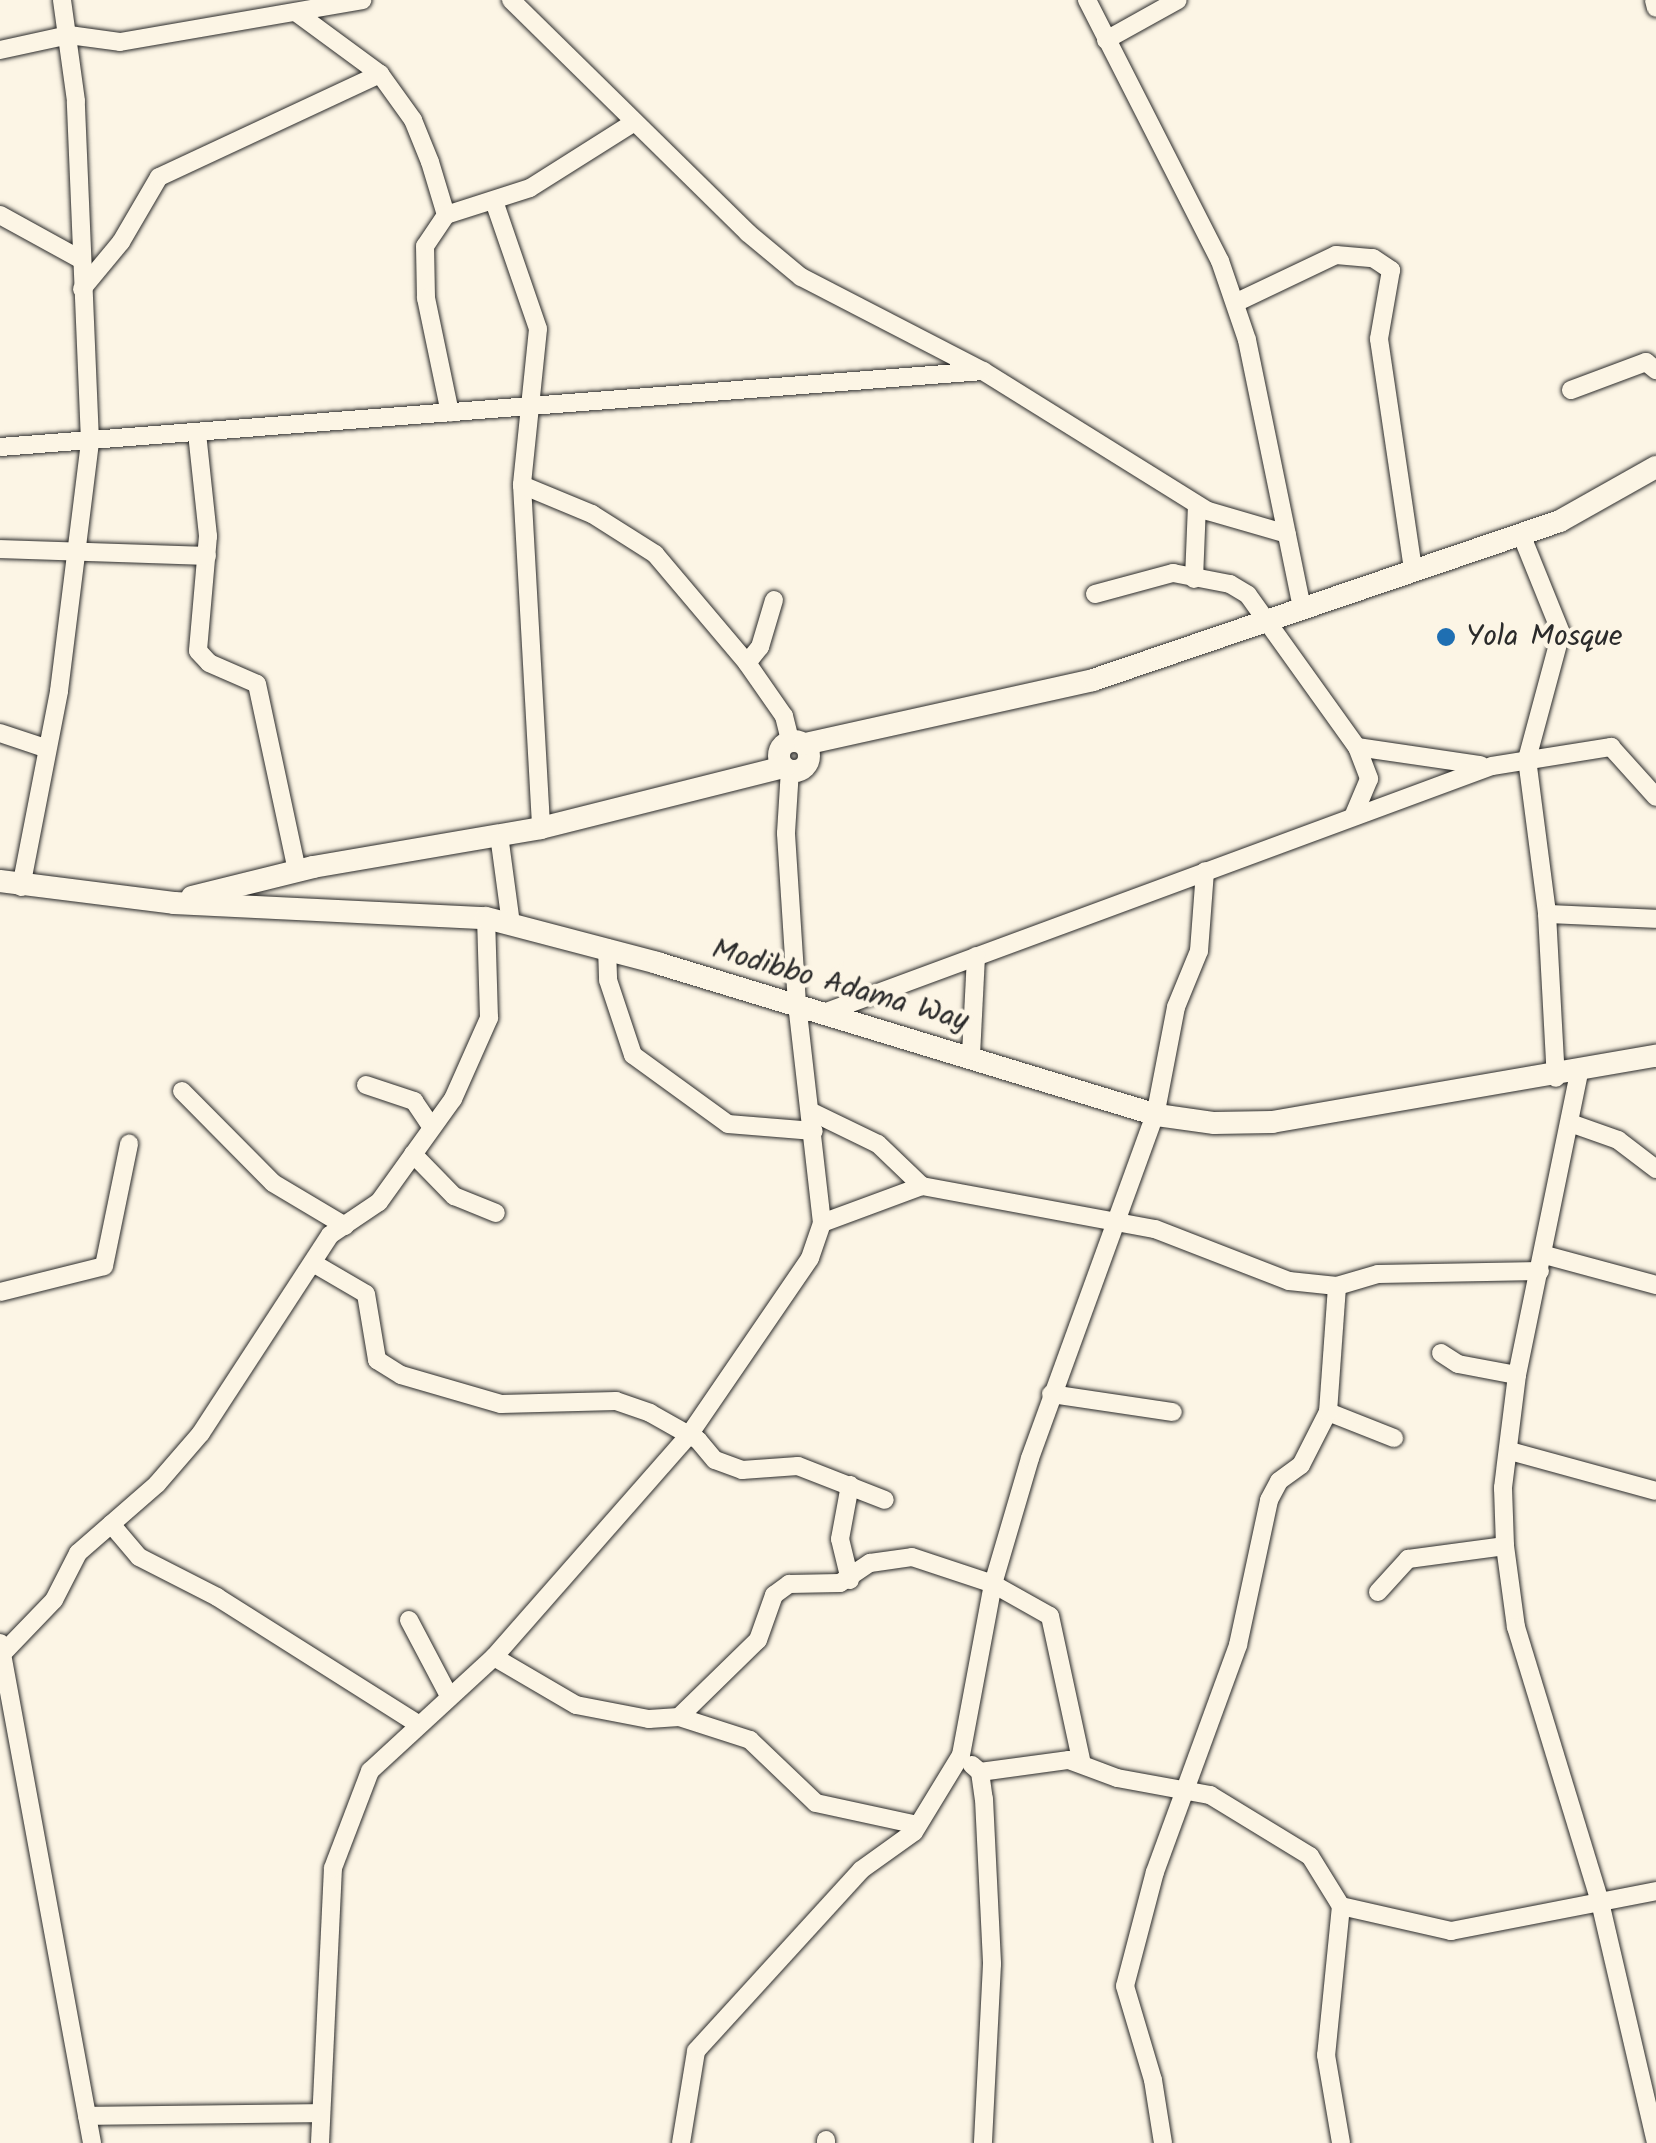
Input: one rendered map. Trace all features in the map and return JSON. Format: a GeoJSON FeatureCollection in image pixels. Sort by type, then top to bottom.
{"type":"FeatureCollection","features":[{"type":"Feature","properties":{"kind":"main road"},"geometry":{"type":"LineString","coordinates":[[174,903],[297,870],[541,828],[731,778],[844,734],[1093,680],[1521,534],[1610,498],[1656,467]]}},
{"type":"Feature","properties":{"kind":"main road","name":"Modibbo Adama Way"},"geometry":{"type":"LineString","coordinates":[[11,884],[174,903],[486,918],[607,948],[1156,1112],[1214,1123],[1272,1122],[1567,1075],[1656,1056]]}},
{"type":"Feature","properties":{"kind":"street"},"geometry":{"type":"LineString","coordinates":[[11,884],[46,748],[90,442],[69,35],[62,0]]}},
{"type":"Feature","properties":{"kind":"street"},"geometry":{"type":"LineString","coordinates":[[0,50],[69,35],[120,42],[362,0]]}},
{"type":"Feature","properties":{"kind":"street"},"geometry":{"type":"LineString","coordinates":[[510,0],[633,123],[801,277],[983,371],[1197,504],[1287,534]]}},
{"type":"Feature","properties":{"kind":"street"},"geometry":{"type":"LineString","coordinates":[[1087,0],[1220,261],[1235,303],[1302,607]]}},
{"type":"Feature","properties":{"kind":"street"},"geometry":{"type":"LineString","coordinates":[[1106,40],[1178,0]]}},
{"type":"Feature","properties":{"kind":"street"},"geometry":{"type":"LineString","coordinates":[[1654,0],[1656,8]]}},
{"type":"Feature","properties":{"kind":"street"},"geometry":{"type":"LineString","coordinates":[[297,13],[380,74],[413,120],[446,215]]}},
{"type":"Feature","properties":{"kind":"street"},"geometry":{"type":"LineString","coordinates":[[82,289],[121,242],[158,176],[380,74]]}},
{"type":"Feature","properties":{"kind":"street"},"geometry":{"type":"LineString","coordinates":[[450,414],[424,271],[424,246],[446,215],[494,200],[585,158],[633,123]]}},
{"type":"Feature","properties":{"kind":"street"},"geometry":{"type":"LineString","coordinates":[[494,200],[538,328],[522,485],[541,828]]}},
{"type":"Feature","properties":{"kind":"street"},"geometry":{"type":"LineString","coordinates":[[0,215],[80,259]]}},
{"type":"Feature","properties":{"kind":"street"},"geometry":{"type":"LineString","coordinates":[[1235,303],[1336,255],[1372,258],[1391,270],[1379,340],[1413,570]]}},
{"type":"Feature","properties":{"kind":"street"},"geometry":{"type":"LineString","coordinates":[[1571,390],[1646,362],[1656,370]]}},
{"type":"Feature","properties":{"kind":"street"},"geometry":{"type":"LineString","coordinates":[[0,447],[528,410],[807,381],[983,371]]}},
{"type":"Feature","properties":{"kind":"street"},"geometry":{"type":"LineString","coordinates":[[197,433],[206,556],[198,651],[209,664],[258,684],[297,870]]}},
{"type":"Feature","properties":{"kind":"street"},"geometry":{"type":"LineString","coordinates":[[320,2143],[333,1868],[370,1771],[416,1724],[494,1657],[690,1435],[790,1291],[822,1223],[797,1004],[786,832],[793,755],[784,716],[747,663],[655,554],[592,514],[522,485]]}},
{"type":"Feature","properties":{"kind":"street"},"geometry":{"type":"LineString","coordinates":[[1194,579],[1197,504]]}},
{"type":"Feature","properties":{"kind":"street"},"geometry":{"type":"LineString","coordinates":[[1521,534],[1560,633],[1527,759],[1573,1124],[1517,1375],[1506,1546],[1516,1626],[1600,1902],[1656,2143]]}},
{"type":"Feature","properties":{"kind":"street"},"geometry":{"type":"LineString","coordinates":[[0,549],[77,546],[206,556]]}},
{"type":"Feature","properties":{"kind":"street"},"geometry":{"type":"LineString","coordinates":[[1095,594],[1173,573],[1230,584],[1268,618],[1357,747],[1369,779],[1354,816]]}},
{"type":"Feature","properties":{"kind":"street"},"geometry":{"type":"LineString","coordinates":[[747,663],[760,647],[774,600]]}},
{"type":"Feature","properties":{"kind":"street"},"geometry":{"type":"LineString","coordinates":[[0,734],[46,748]]}},
{"type":"Feature","properties":{"kind":"street"},"geometry":{"type":"LineString","coordinates":[[821,1014],[1492,766],[1610,746],[1656,797]]}},
{"type":"Feature","properties":{"kind":"street"},"geometry":{"type":"LineString","coordinates":[[1357,747],[1492,766]]}},
{"type":"Feature","properties":{"kind":"street"},"geometry":{"type":"LineString","coordinates":[[500,836],[511,924]]}},
{"type":"Feature","properties":{"kind":"street"},"geometry":{"type":"LineString","coordinates":[[681,2143],[696,2050],[862,1870],[918,1825],[961,1755],[993,1584],[1051,1394],[1156,1112],[1176,1008],[1199,951],[1205,871]]}},
{"type":"Feature","properties":{"kind":"street"},"geometry":{"type":"LineString","coordinates":[[1547,914],[1656,919]]}},
{"type":"Feature","properties":{"kind":"street"},"geometry":{"type":"LineString","coordinates":[[92,2143],[2,1648],[54,1600],[78,1553],[201,1432],[330,1236],[379,1202],[429,1124],[474,1064],[489,1018],[486,918]]}},
{"type":"Feature","properties":{"kind":"street"},"geometry":{"type":"LineString","coordinates":[[607,948],[608,980],[632,1054],[728,1124],[813,1121],[878,1144],[922,1186]]}},
{"type":"Feature","properties":{"kind":"street"},"geometry":{"type":"LineString","coordinates":[[971,1056],[976,956]]}},
{"type":"Feature","properties":{"kind":"street"},"geometry":{"type":"LineString","coordinates":[[366,1085],[414,1101],[429,1124]]}},
{"type":"Feature","properties":{"kind":"street"},"geometry":{"type":"LineString","coordinates":[[182,1090],[273,1184],[345,1226]]}},
{"type":"Feature","properties":{"kind":"street"},"geometry":{"type":"LineString","coordinates":[[1573,1124],[1618,1140],[1656,1169]]}},
{"type":"Feature","properties":{"kind":"street"},"geometry":{"type":"LineString","coordinates":[[0,1292],[104,1266],[129,1144]]}},
{"type":"Feature","properties":{"kind":"street"},"geometry":{"type":"LineString","coordinates":[[413,1154],[454,1196],[496,1213]]}},
{"type":"Feature","properties":{"kind":"street"},"geometry":{"type":"LineString","coordinates":[[822,1223],[922,1186],[1190,1239],[1288,1281],[1337,1286],[1378,1274],[1543,1263],[1656,1285]]}},
{"type":"Feature","properties":{"kind":"street"},"geometry":{"type":"LineString","coordinates":[[313,1264],[366,1294],[377,1360],[401,1376],[500,1404],[616,1401],[690,1435],[715,1460],[742,1470],[798,1466],[885,1500]]}},
{"type":"Feature","properties":{"kind":"street"},"geometry":{"type":"LineString","coordinates":[[1162,2143],[1153,2080],[1124,1986],[1155,1872],[1188,1791],[1238,1645],[1274,1488],[1301,1465],[1328,1412],[1337,1286]]}},
{"type":"Feature","properties":{"kind":"street"},"geometry":{"type":"LineString","coordinates":[[1442,1353],[1458,1364],[1517,1375]]}},
{"type":"Feature","properties":{"kind":"street"},"geometry":{"type":"LineString","coordinates":[[1051,1394],[1173,1412]]}},
{"type":"Feature","properties":{"kind":"street"},"geometry":{"type":"LineString","coordinates":[[1328,1412],[1394,1438]]}},
{"type":"Feature","properties":{"kind":"street"},"geometry":{"type":"LineString","coordinates":[[1510,1450],[1656,1491]]}},
{"type":"Feature","properties":{"kind":"street"},"geometry":{"type":"LineString","coordinates":[[850,1485],[840,1539],[850,1580]]}},
{"type":"Feature","properties":{"kind":"street"},"geometry":{"type":"LineString","coordinates":[[111,1524],[139,1557],[217,1598],[416,1724]]}},
{"type":"Feature","properties":{"kind":"street"},"geometry":{"type":"LineString","coordinates":[[1378,1592],[1408,1559],[1506,1546]]}},
{"type":"Feature","properties":{"kind":"street"},"geometry":{"type":"LineString","coordinates":[[678,1717],[758,1640],[774,1595],[789,1584],[850,1580],[870,1563],[912,1557],[993,1584],[1050,1616],[1082,1764]]}},
{"type":"Feature","properties":{"kind":"street"},"geometry":{"type":"LineString","coordinates":[[409,1620],[449,1696]]}},
{"type":"Feature","properties":{"kind":"street"},"geometry":{"type":"LineString","coordinates":[[494,1657],[589,1709],[678,1717],[750,1740],[816,1804],[918,1825]]}},
{"type":"Feature","properties":{"kind":"street"},"geometry":{"type":"LineString","coordinates":[[961,1755],[980,1772],[992,1964],[983,2143]]}},
{"type":"Feature","properties":{"kind":"street"},"geometry":{"type":"LineString","coordinates":[[980,1772],[1036,1761],[1082,1764],[1117,1778],[1210,1795],[1310,1856],[1341,1906],[1326,2023],[1341,2143]]}},
{"type":"Feature","properties":{"kind":"street"},"geometry":{"type":"LineString","coordinates":[[1341,1906],[1462,1933],[1656,1891]]}},
{"type":"Feature","properties":{"kind":"street"},"geometry":{"type":"LineString","coordinates":[[87,2116],[320,2113]]}},
{"type":"Feature","properties":{"kind":"place","name":"Yola Mosque"},"geometry":{"type":"Point","coordinates":[1446,637]}}]}
